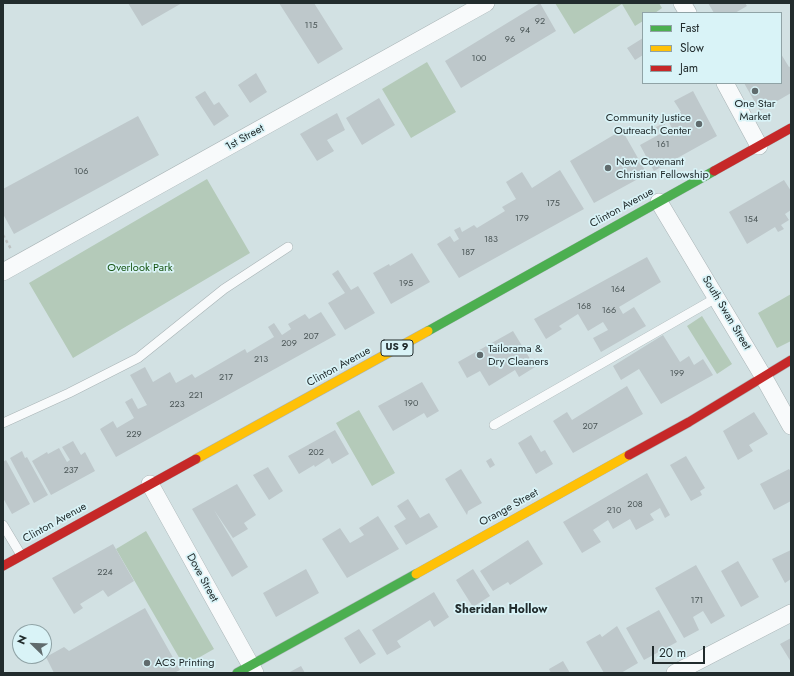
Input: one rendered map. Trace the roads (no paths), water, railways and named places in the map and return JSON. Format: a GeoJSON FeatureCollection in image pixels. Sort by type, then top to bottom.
{"type":"FeatureCollection","features":[{"type":"Feature","properties":{"kind":"main road","name":"Clinton Avenue"},"geometry":{"type":"LineString","coordinates":[[3,566],[791,128]]}},
{"type":"Feature","properties":{"kind":"main road","name":"Orange Street"},"geometry":{"type":"LineString","coordinates":[[248,670],[689,422],[791,360]]}},
{"type":"Feature","properties":{"kind":"street","name":"1st Street"},"geometry":{"type":"LineString","coordinates":[[3,272],[486,3]]}},
{"type":"Feature","properties":{"kind":"street"},"geometry":{"type":"LineString","coordinates":[[682,3],[687,12]]}},
{"type":"Feature","properties":{"kind":"street"},"geometry":{"type":"LineString","coordinates":[[726,84],[759,146]]}},
{"type":"Feature","properties":{"kind":"street","name":"South Swan Street"},"geometry":{"type":"LineString","coordinates":[[659,202],[763,376],[791,426]]}},
{"type":"Feature","properties":{"kind":"street","name":"Dove Street"},"geometry":{"type":"LineString","coordinates":[[150,484],[248,670]]}},
{"type":"Feature","properties":{"kind":"street"},"geometry":{"type":"LineString","coordinates":[[675,673],[791,613]]}},
{"type":"Feature","properties":{"kind":"lane"},"geometry":{"type":"LineString","coordinates":[[3,423],[138,358],[224,289],[288,247]]}},
{"type":"Feature","properties":{"kind":"lane"},"geometry":{"type":"LineString","coordinates":[[494,425],[716,298]]}},
{"type":"Feature","properties":{"kind":"lane"},"geometry":{"type":"LineString","coordinates":[[3,525],[22,555]]}},
{"type":"Feature","properties":{"kind":"place","name":"One Star Market"},"geometry":{"type":"Point","coordinates":[755,91]}},
{"type":"Feature","properties":{"kind":"place","name":"Community Justice Outreach Center"},"geometry":{"type":"Point","coordinates":[699,124]}},
{"type":"Feature","properties":{"kind":"place","name":"New Covenant Christian Fellowship"},"geometry":{"type":"Point","coordinates":[608,168]}},
{"type":"Feature","properties":{"kind":"place","name":"Tailorama & Dry Cleaners"},"geometry":{"type":"Point","coordinates":[480,355]}},
{"type":"Feature","properties":{"kind":"place","name":"ACS Printing"},"geometry":{"type":"Point","coordinates":[147,663]}},
{"type":"Feature","properties":{"kind":"district","name":"Sheridan Hollow"},"geometry":{"type":"Point","coordinates":[501,610]}},
{"type":"Feature","properties":{"kind":"park label","name":"Overlook Park"},"geometry":{"type":"Point","coordinates":[140,268]}}]}
